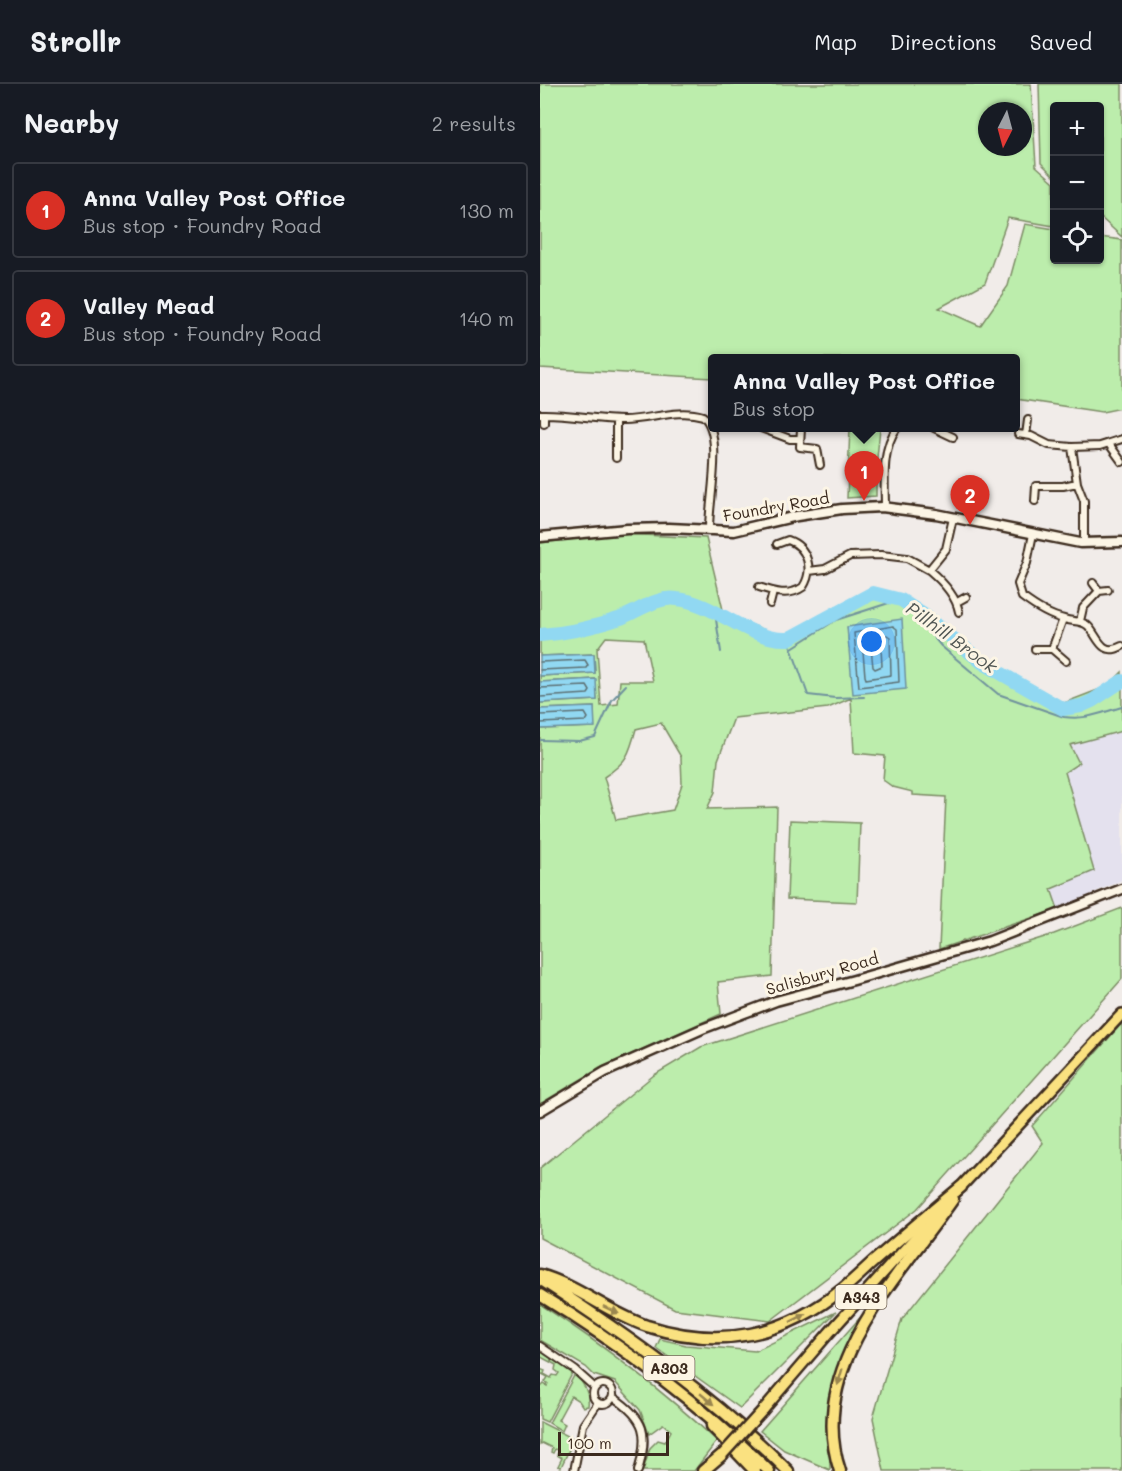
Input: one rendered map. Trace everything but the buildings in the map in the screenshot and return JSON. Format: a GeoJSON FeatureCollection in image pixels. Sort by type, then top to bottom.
{"type":"FeatureCollection","features":[{"type":"Feature","properties":{"kind":"highway"},"geometry":{"type":"LineString","coordinates":[[540,1277],[554,1279],[621,1315],[668,1332],[712,1339],[748,1335],[771,1330],[796,1320],[843,1289],[961,1187]]}},
{"type":"Feature","properties":{"kind":"highway"},"geometry":{"type":"LineString","coordinates":[[840,1471],[835,1456],[833,1425],[839,1377],[849,1351],[881,1299],[961,1187]]}},
{"type":"Feature","properties":{"kind":"highway","name":"A303"},"geometry":{"type":"LineString","coordinates":[[540,1277],[686,1381],[788,1471]]}},
{"type":"Feature","properties":{"kind":"highway","name":"A303"},"geometry":{"type":"LineString","coordinates":[[540,1295],[619,1347],[703,1411],[769,1471]]}},
{"type":"Feature","properties":{"kind":"highway"},"geometry":{"type":"LineString","coordinates":[[703,1411],[714,1430],[755,1471]]}},
{"type":"Feature","properties":{"kind":"highway","name":"A343"},"geometry":{"type":"LineString","coordinates":[[709,1470],[723,1454]]}},
{"type":"Feature","properties":{"kind":"main road","name":"A343"},"geometry":{"type":"LineString","coordinates":[[723,1454],[961,1187],[1122,1014]]}},
{"type":"Feature","properties":{"kind":"street"},"geometry":{"type":"LineString","coordinates":[[544,423],[542,414],[572,414],[616,420],[644,419],[683,413],[708,419]]}},
{"type":"Feature","properties":{"kind":"street"},"geometry":{"type":"LineString","coordinates":[[616,420],[616,458]]}},
{"type":"Feature","properties":{"kind":"street"},"geometry":{"type":"LineString","coordinates":[[1026,435],[1028,420]]}},
{"type":"Feature","properties":{"kind":"street"},"geometry":{"type":"LineString","coordinates":[[709,531],[709,511],[715,466],[711,432]]}},
{"type":"Feature","properties":{"kind":"street"},"geometry":{"type":"LineString","coordinates":[[772,432],[790,439],[800,439]]}},
{"type":"Feature","properties":{"kind":"street"},"geometry":{"type":"LineString","coordinates":[[801,432],[800,447],[817,449],[820,465]]}},
{"type":"Feature","properties":{"kind":"street"},"geometry":{"type":"LineString","coordinates":[[885,508],[886,460],[894,432]]}},
{"type":"Feature","properties":{"kind":"street"},"geometry":{"type":"LineString","coordinates":[[947,432],[953,437]]}},
{"type":"Feature","properties":{"kind":"street"},"geometry":{"type":"LineString","coordinates":[[1018,434],[1049,445],[1072,447],[1110,444],[1122,439]]}},
{"type":"Feature","properties":{"kind":"street"},"geometry":{"type":"LineString","coordinates":[[1110,444],[1122,462]]}},
{"type":"Feature","properties":{"kind":"street"},"geometry":{"type":"LineString","coordinates":[[607,447],[616,447]]}},
{"type":"Feature","properties":{"kind":"street"},"geometry":{"type":"LineString","coordinates":[[1072,447],[1077,483],[1084,501],[1084,543]]}},
{"type":"Feature","properties":{"kind":"street"},"geometry":{"type":"LineString","coordinates":[[1029,481],[1036,486],[1063,486],[1077,483]]}},
{"type":"Feature","properties":{"kind":"street"},"geometry":{"type":"LineString","coordinates":[[1035,501],[1036,486]]}},
{"type":"Feature","properties":{"kind":"street","name":"Foundry Road"},"geometry":{"type":"LineString","coordinates":[[540,537],[611,530],[669,528],[734,531],[786,518],[843,509],[885,508],[953,518],[1084,543],[1122,542]]}},
{"type":"Feature","properties":{"kind":"street"},"geometry":{"type":"LineString","coordinates":[[929,570],[946,549],[953,518]]}},
{"type":"Feature","properties":{"kind":"street"},"geometry":{"type":"LineString","coordinates":[[790,533],[792,541]]}},
{"type":"Feature","properties":{"kind":"street"},"geometry":{"type":"LineString","coordinates":[[1033,534],[1027,563],[1018,589],[1022,597],[1063,619],[1080,621],[1090,629],[1100,644],[1108,648],[1120,647],[1120,657]]}},
{"type":"Feature","properties":{"kind":"street"},"geometry":{"type":"LineString","coordinates":[[759,587],[783,593],[800,590],[806,582],[809,571],[800,546],[792,541],[784,540],[777,544]]}},
{"type":"Feature","properties":{"kind":"street"},"geometry":{"type":"LineString","coordinates":[[809,571],[825,569],[850,556],[881,555],[907,558],[929,570],[957,602],[959,612]]}},
{"type":"Feature","properties":{"kind":"street"},"geometry":{"type":"LineString","coordinates":[[1093,584],[1099,591]]}},
{"type":"Feature","properties":{"kind":"street"},"geometry":{"type":"LineString","coordinates":[[1080,621],[1083,608],[1099,591],[1108,590]]}},
{"type":"Feature","properties":{"kind":"street"},"geometry":{"type":"LineString","coordinates":[[770,604],[773,592]]}},
{"type":"Feature","properties":{"kind":"street"},"geometry":{"type":"LineString","coordinates":[[957,602],[966,597]]}},
{"type":"Feature","properties":{"kind":"street"},"geometry":{"type":"LineString","coordinates":[[1052,649],[1063,619]]}},
{"type":"Feature","properties":{"kind":"street"},"geometry":{"type":"LineString","coordinates":[[1035,649],[1052,649],[1066,661]]}},
{"type":"Feature","properties":{"kind":"street","name":"Salisbury Road"},"geometry":{"type":"LineString","coordinates":[[540,1111],[605,1072],[702,1029],[776,1001],[990,941],[1122,889]]}},
{"type":"Feature","properties":{"kind":"street"},"geometry":{"type":"LineString","coordinates":[[540,1346],[575,1370],[594,1387]]}},
{"type":"Feature","properties":{"kind":"street"},"geometry":{"type":"LineString","coordinates":[[594,1387],[607,1384],[612,1389],[613,1397],[640,1420],[645,1437],[638,1471]]}},
{"type":"Feature","properties":{"kind":"street"},"geometry":{"type":"LineString","coordinates":[[594,1387],[593,1397],[598,1403],[605,1404],[613,1397]]}},
{"type":"Feature","properties":{"kind":"street"},"geometry":{"type":"LineString","coordinates":[[574,1471],[584,1425],[598,1403]]}},
{"type":"Feature","properties":{"kind":"shaded area"},"geometry":{"type":"Polygon","coordinates":[[[1122,731],[1122,880],[1058,909],[1050,889],[1094,871],[1065,772],[1070,745],[1122,731]]]}},
{"type":"Feature","properties":{"kind":"green space"},"geometry":{"type":"Polygon","coordinates":[[[540,84],[1031,84],[1036,166],[1050,178],[1050,225],[1008,218],[985,283],[939,308],[980,326],[1008,286],[1025,224],[1050,228],[1050,264],[1104,264],[1104,238],[1122,240],[1122,408],[1102,412],[1020,400],[1020,354],[708,354],[708,378],[540,368],[540,84]]]}},
{"type":"Feature","properties":{"kind":"green space"},"geometry":{"type":"Polygon","coordinates":[[[1039,84],[1122,84],[1122,237],[1104,221],[1104,102],[1050,102],[1050,172],[1041,163],[1039,84]]]}},
{"type":"Feature","properties":{"kind":"green space"},"geometry":{"type":"Polygon","coordinates":[[[850,432],[880,432],[876,496],[847,498],[850,432]]]}},
{"type":"Feature","properties":{"kind":"green space"},"geometry":{"type":"Polygon","coordinates":[[[620,534],[706,538],[724,614],[783,637],[872,592],[901,600],[983,658],[1064,703],[1108,686],[1122,672],[1122,731],[1070,745],[1079,763],[1065,772],[1094,871],[1051,889],[1058,909],[939,949],[946,797],[913,795],[913,792],[893,787],[883,780],[885,756],[854,753],[851,698],[828,708],[734,718],[718,760],[715,792],[707,809],[777,807],[772,976],[718,982],[721,1014],[600,1068],[540,1104],[540,729],[594,727],[594,707],[540,709],[540,703],[597,700],[595,679],[540,682],[540,676],[595,673],[594,654],[540,656],[540,543],[620,534]],[[606,637],[597,649],[601,706],[618,704],[620,681],[653,681],[644,639],[606,637]],[[661,723],[636,729],[626,757],[618,767],[604,777],[616,820],[673,810],[682,784],[681,757],[661,723]]]}},
{"type":"Feature","properties":{"kind":"green space"},"geometry":{"type":"Polygon","coordinates":[[[790,820],[860,823],[857,902],[787,899],[790,820]]]}},
{"type":"Feature","properties":{"kind":"green space"},"geometry":{"type":"Polygon","coordinates":[[[1122,908],[1122,979],[917,1209],[770,1321],[675,1309],[540,1238],[540,1168],[654,1075],[701,1047],[1054,934],[1122,908]]]}},
{"type":"Feature","properties":{"kind":"green space"},"geometry":{"type":"Polygon","coordinates":[[[1122,1023],[1122,1471],[884,1471],[873,1418],[902,1319],[1043,1143],[1032,1126],[1122,1023]]]}},
{"type":"Feature","properties":{"kind":"green space"},"geometry":{"type":"Polygon","coordinates":[[[540,1304],[632,1369],[717,1441],[694,1471],[643,1471],[650,1448],[658,1440],[665,1442],[671,1431],[663,1424],[649,1434],[640,1410],[615,1382],[594,1375],[586,1367],[540,1340],[540,1304]]]}},
{"type":"Feature","properties":{"kind":"green space"},"geometry":{"type":"Polygon","coordinates":[[[872,1304],[844,1353],[829,1403],[830,1470],[784,1450],[760,1431],[872,1304]]]}},
{"type":"Feature","properties":{"kind":"green space"},"geometry":{"type":"Polygon","coordinates":[[[836,1312],[740,1408],[656,1348],[660,1339],[686,1345],[755,1351],[836,1312]]]}},
{"type":"Feature","properties":{"kind":"green space"},"geometry":{"type":"Polygon","coordinates":[[[540,1349],[551,1357],[551,1362],[553,1358],[573,1372],[547,1422],[540,1419],[540,1388],[544,1384],[547,1386],[548,1383],[545,1382],[548,1377],[540,1373],[540,1369],[551,1378],[559,1373],[555,1370],[556,1365],[541,1357],[540,1349]]]}},
{"type":"Feature","properties":{"kind":"green space"},"geometry":{"type":"Polygon","coordinates":[[[575,1374],[586,1388],[588,1406],[583,1407],[571,1396],[558,1420],[565,1424],[562,1431],[549,1423],[575,1374]]]}},
{"type":"Feature","properties":{"kind":"green space"},"geometry":{"type":"Polygon","coordinates":[[[540,1422],[574,1439],[561,1467],[558,1466],[562,1458],[557,1455],[558,1451],[555,1449],[553,1453],[552,1448],[542,1443],[540,1445],[540,1422]]]}},
{"type":"Feature","properties":{"kind":"water"},"geometry":{"type":"Polygon","coordinates":[[[902,619],[906,689],[853,694],[847,627],[902,619]]]}},
{"type":"Feature","properties":{"kind":"water"},"geometry":{"type":"Polygon","coordinates":[[[594,654],[595,673],[540,676],[540,656],[594,654]]]}},
{"type":"Feature","properties":{"kind":"water"},"geometry":{"type":"Polygon","coordinates":[[[596,679],[597,700],[540,703],[540,682],[596,679]]]}},
{"type":"Feature","properties":{"kind":"water"},"geometry":{"type":"Polygon","coordinates":[[[594,707],[595,727],[540,729],[540,709],[594,707]]]}},
{"type":"Feature","properties":{"kind":"waterway","name":"Pillhill Brook"},"geometry":{"type":"LineString","coordinates":[[540,635],[601,624],[621,618],[655,602],[677,599],[705,607],[759,634],[788,639],[873,593],[901,600],[924,615],[983,663],[1063,709],[1081,706],[1092,701],[1122,681]]}},
{"type":"Feature","properties":{"kind":"waterway"},"geometry":{"type":"LineString","coordinates":[[792,648],[836,620],[892,602],[909,607],[941,646],[998,694],[1072,718],[1087,717],[1122,707]]}},
{"type":"Feature","properties":{"kind":"waterway"},"geometry":{"type":"LineString","coordinates":[[715,613],[721,652]]}},
{"type":"Feature","properties":{"kind":"waterway"},"geometry":{"type":"LineString","coordinates":[[788,639],[808,695],[835,698],[864,697]]}},
{"type":"Feature","properties":{"kind":"waterway"},"geometry":{"type":"LineString","coordinates":[[540,740],[579,741],[595,737],[612,700],[626,685]]}},
{"type":"Feature","properties":{"kind":"place","name":"Anna Valley Post Office"},"geometry":{"type":"Point","coordinates":[864,501]}},
{"type":"Feature","properties":{"kind":"place","name":"Valley Mead"},"geometry":{"type":"Point","coordinates":[970,525]}}]}
